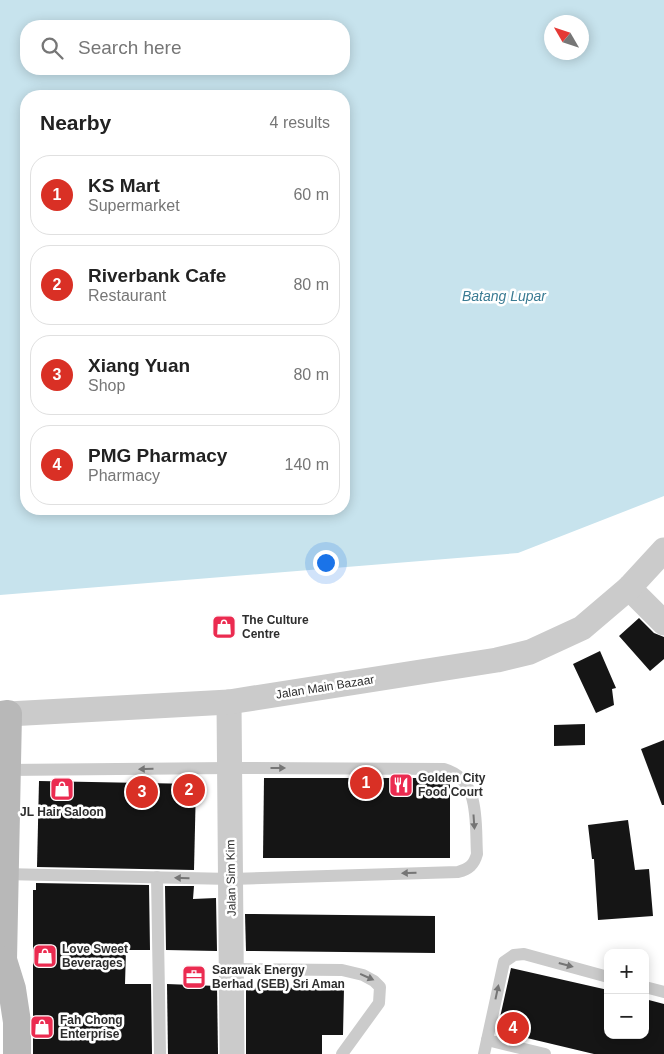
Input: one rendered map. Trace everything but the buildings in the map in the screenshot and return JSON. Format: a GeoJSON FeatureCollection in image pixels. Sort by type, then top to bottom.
{"type":"FeatureCollection","features":[{"type":"Feature","properties":{"kind":"street","name":"Jalan Main Bazaar"},"geometry":{"type":"LineString","coordinates":[[4,714],[229,702],[497,660],[530,652],[582,628],[629,588],[664,550]]}},
{"type":"Feature","properties":{"kind":"street"},"geometry":{"type":"LineString","coordinates":[[629,588],[664,623]]}},
{"type":"Feature","properties":{"kind":"street","name":"Jalan Sim Kim"},"geometry":{"type":"LineString","coordinates":[[229,702],[232,1054]]}},
{"type":"Feature","properties":{"kind":"street"},"geometry":{"type":"LineString","coordinates":[[4,714],[1,964],[12,989],[9,1040]]}},
{"type":"Feature","properties":{"kind":"lane"},"geometry":{"type":"LineString","coordinates":[[2,874],[231,878],[458,872],[470,867],[475,862],[477,854],[473,798],[469,787],[452,772],[429,768],[3,770]]}},
{"type":"Feature","properties":{"kind":"lane"},"geometry":{"type":"LineString","coordinates":[[157,877],[160,1054]]}},
{"type":"Feature","properties":{"kind":"lane"},"geometry":{"type":"LineString","coordinates":[[484,1054],[504,962],[514,956],[524,954],[604,976]]}},
{"type":"Feature","properties":{"kind":"lane"},"geometry":{"type":"LineString","coordinates":[[232,969],[342,970],[363,975],[374,981],[380,987],[379,1003],[342,1054]]}},
{"type":"Feature","properties":{"kind":"lane"},"geometry":{"type":"LineString","coordinates":[[649,988],[664,992]]}},
{"type":"Feature","properties":{"kind":"lane"},"geometry":{"type":"LineString","coordinates":[[487,1040],[545,1054]]}},
{"type":"Feature","properties":{"kind":"water","name":"Batang Lupar"},"geometry":{"type":"Polygon","coordinates":[[[0,0],[664,0],[664,496],[518,553],[0,595],[0,0]]]}},
{"type":"Feature","properties":{"kind":"place","name":"The Culture Centre"},"geometry":{"type":"Point","coordinates":[224,627]}},
{"type":"Feature","properties":{"kind":"place","name":"KS Mart"},"geometry":{"type":"Point","coordinates":[366,783]}},
{"type":"Feature","properties":{"kind":"place","name":"Golden City Food Court"},"geometry":{"type":"Point","coordinates":[401,785]}},
{"type":"Feature","properties":{"kind":"place","name":"JL Hair Saloon"},"geometry":{"type":"Point","coordinates":[62,789]}},
{"type":"Feature","properties":{"kind":"place","name":"Riverbank Cafe"},"geometry":{"type":"Point","coordinates":[189,790]}},
{"type":"Feature","properties":{"kind":"place","name":"Xiang Yuan"},"geometry":{"type":"Point","coordinates":[142,792]}},
{"type":"Feature","properties":{"kind":"place","name":"Love Sweet Beverages"},"geometry":{"type":"Point","coordinates":[45,956]}},
{"type":"Feature","properties":{"kind":"place","name":"Sarawak Energy Berhad (SEB) Sri Aman"},"geometry":{"type":"Point","coordinates":[194,977]}},
{"type":"Feature","properties":{"kind":"place","name":"Fah Chong Enterprise"},"geometry":{"type":"Point","coordinates":[42,1027]}},
{"type":"Feature","properties":{"kind":"place","name":"PMG Pharmacy"},"geometry":{"type":"Point","coordinates":[513,1028]}}]}
